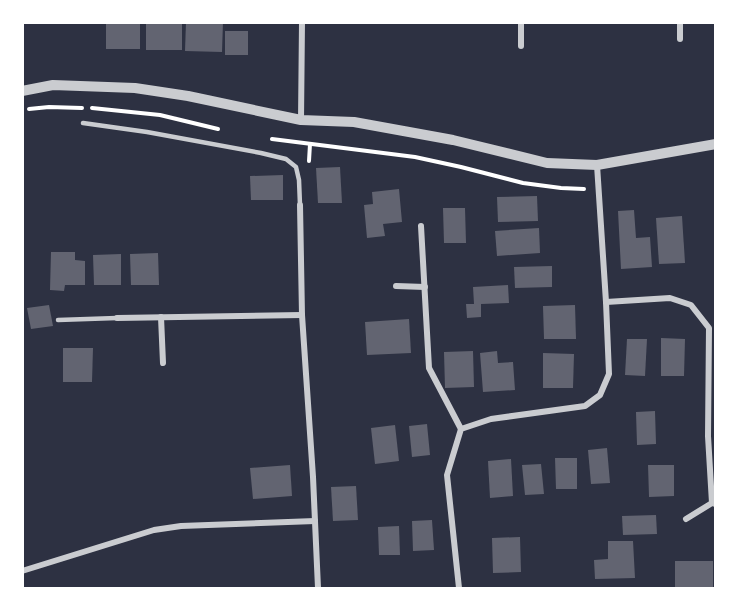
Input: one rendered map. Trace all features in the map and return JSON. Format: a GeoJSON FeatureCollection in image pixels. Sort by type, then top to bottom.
{"type":"FeatureCollection","features":[{"type":"Feature","properties":{"kind":"street"},"geometry":{"type":"LineString","coordinates":[[301,120],[302,22]]}},
{"type":"Feature","properties":{"kind":"street"},"geometry":{"type":"LineString","coordinates":[[521,22],[521,46]]}},
{"type":"Feature","properties":{"kind":"street"},"geometry":{"type":"LineString","coordinates":[[680,22],[680,39]]}},
{"type":"Feature","properties":{"kind":"street"},"geometry":{"type":"LineString","coordinates":[[22,91],[53,85],[135,88],[188,96],[301,120],[354,122],[453,140],[547,163],[597,165],[716,144]]}},
{"type":"Feature","properties":{"kind":"street"},"geometry":{"type":"LineString","coordinates":[[461,429],[491,419],[585,406],[600,395],[609,374],[597,165]]}},
{"type":"Feature","properties":{"kind":"street"},"geometry":{"type":"LineString","coordinates":[[300,205],[302,315],[318,588]]}},
{"type":"Feature","properties":{"kind":"street"},"geometry":{"type":"LineString","coordinates":[[421,226],[429,368],[461,429],[447,475],[459,588]]}},
{"type":"Feature","properties":{"kind":"street"},"geometry":{"type":"LineString","coordinates":[[396,286],[425,287]]}},
{"type":"Feature","properties":{"kind":"street"},"geometry":{"type":"LineString","coordinates":[[606,302],[670,298],[691,305],[710,328],[708,436],[714,503],[686,519]]}},
{"type":"Feature","properties":{"kind":"street"},"geometry":{"type":"LineString","coordinates":[[117,318],[302,315]]}},
{"type":"Feature","properties":{"kind":"street"},"geometry":{"type":"LineString","coordinates":[[161,317],[163,363]]}},
{"type":"Feature","properties":{"kind":"street"},"geometry":{"type":"LineString","coordinates":[[22,571],[154,530],[181,526],[315,521]]}},
{"type":"Feature","properties":{"kind":"lane"},"geometry":{"type":"LineString","coordinates":[[83,123],[159,134],[286,159],[296,167],[300,205]]}},
{"type":"Feature","properties":{"kind":"lane"},"geometry":{"type":"LineString","coordinates":[[58,320],[117,318]]}},
{"type":"Feature","properties":{"kind":"path"},"geometry":{"type":"LineString","coordinates":[[22,110],[49,107],[100,108],[160,115],[228,131]]}},
{"type":"Feature","properties":{"kind":"path"},"geometry":{"type":"LineString","coordinates":[[261,138],[415,157],[523,183],[561,188],[598,189]]}},
{"type":"Feature","properties":{"kind":"building"},"geometry":{"type":"Polygon","coordinates":[[[146,22],[182,22],[182,50],[146,50],[146,22]]]}},
{"type":"Feature","properties":{"kind":"building"},"geometry":{"type":"Polygon","coordinates":[[[186,22],[223,22],[222,52],[185,51],[186,22]]]}},
{"type":"Feature","properties":{"kind":"building"},"geometry":{"type":"Polygon","coordinates":[[[106,23],[140,23],[140,49],[106,49],[106,23]]]}},
{"type":"Feature","properties":{"kind":"building"},"geometry":{"type":"Polygon","coordinates":[[[225,31],[248,31],[248,55],[225,55],[225,31]]]}},
{"type":"Feature","properties":{"kind":"building"},"geometry":{"type":"Polygon","coordinates":[[[340,167],[342,203],[318,203],[316,168],[340,167]]]}},
{"type":"Feature","properties":{"kind":"building"},"geometry":{"type":"Polygon","coordinates":[[[283,175],[283,200],[251,200],[250,176],[283,175]]]}},
{"type":"Feature","properties":{"kind":"building"},"geometry":{"type":"Polygon","coordinates":[[[399,189],[402,222],[383,224],[385,236],[367,238],[364,205],[373,204],[372,192],[399,189]]]}},
{"type":"Feature","properties":{"kind":"building"},"geometry":{"type":"Polygon","coordinates":[[[537,196],[538,221],[498,222],[497,197],[537,196]]]}},
{"type":"Feature","properties":{"kind":"building"},"geometry":{"type":"Polygon","coordinates":[[[443,208],[465,208],[466,243],[444,243],[443,208]]]}},
{"type":"Feature","properties":{"kind":"building"},"geometry":{"type":"Polygon","coordinates":[[[634,210],[636,238],[650,237],[652,267],[621,269],[618,211],[634,210]]]}},
{"type":"Feature","properties":{"kind":"building"},"geometry":{"type":"Polygon","coordinates":[[[682,216],[685,263],[659,264],[656,218],[682,216]]]}},
{"type":"Feature","properties":{"kind":"building"},"geometry":{"type":"Polygon","coordinates":[[[539,228],[540,253],[497,256],[495,231],[539,228]]]}},
{"type":"Feature","properties":{"kind":"building"},"geometry":{"type":"Polygon","coordinates":[[[51,252],[75,252],[75,260],[85,261],[85,285],[65,285],[64,291],[50,290],[51,252]]]}},
{"type":"Feature","properties":{"kind":"building"},"geometry":{"type":"Polygon","coordinates":[[[158,253],[159,285],[131,285],[130,254],[158,253]]]}},
{"type":"Feature","properties":{"kind":"building"},"geometry":{"type":"Polygon","coordinates":[[[121,254],[121,285],[94,285],[93,255],[121,254]]]}},
{"type":"Feature","properties":{"kind":"building"},"geometry":{"type":"Polygon","coordinates":[[[552,266],[552,287],[515,288],[514,267],[552,266]]]}},
{"type":"Feature","properties":{"kind":"building"},"geometry":{"type":"Polygon","coordinates":[[[508,285],[509,303],[481,304],[481,317],[467,318],[466,304],[474,304],[473,287],[508,285]]]}},
{"type":"Feature","properties":{"kind":"building"},"geometry":{"type":"Polygon","coordinates":[[[49,305],[53,326],[31,329],[27,308],[49,305]]]}},
{"type":"Feature","properties":{"kind":"building"},"geometry":{"type":"Polygon","coordinates":[[[575,305],[576,339],[544,339],[543,306],[575,305]]]}},
{"type":"Feature","properties":{"kind":"building"},"geometry":{"type":"Polygon","coordinates":[[[409,319],[411,353],[367,355],[365,322],[409,319]]]}},
{"type":"Feature","properties":{"kind":"building"},"geometry":{"type":"Polygon","coordinates":[[[661,338],[685,339],[684,376],[661,376],[661,338]]]}},
{"type":"Feature","properties":{"kind":"building"},"geometry":{"type":"Polygon","coordinates":[[[627,339],[647,339],[645,376],[625,375],[627,339]]]}},
{"type":"Feature","properties":{"kind":"building"},"geometry":{"type":"Polygon","coordinates":[[[63,348],[93,348],[92,382],[63,382],[63,348]]]}},
{"type":"Feature","properties":{"kind":"building"},"geometry":{"type":"Polygon","coordinates":[[[473,351],[474,387],[445,388],[444,352],[473,351]]]}},
{"type":"Feature","properties":{"kind":"building"},"geometry":{"type":"Polygon","coordinates":[[[497,351],[498,363],[513,362],[515,390],[483,392],[480,353],[497,351]]]}},
{"type":"Feature","properties":{"kind":"building"},"geometry":{"type":"Polygon","coordinates":[[[543,353],[574,354],[573,388],[543,388],[543,353]]]}},
{"type":"Feature","properties":{"kind":"building"},"geometry":{"type":"Polygon","coordinates":[[[655,411],[656,444],[637,445],[636,412],[655,411]]]}},
{"type":"Feature","properties":{"kind":"building"},"geometry":{"type":"Polygon","coordinates":[[[427,424],[430,455],[412,457],[409,426],[427,424]]]}},
{"type":"Feature","properties":{"kind":"building"},"geometry":{"type":"Polygon","coordinates":[[[395,425],[399,461],[375,464],[371,428],[395,425]]]}},
{"type":"Feature","properties":{"kind":"building"},"geometry":{"type":"Polygon","coordinates":[[[607,448],[610,483],[591,484],[588,450],[607,448]]]}},
{"type":"Feature","properties":{"kind":"building"},"geometry":{"type":"Polygon","coordinates":[[[555,458],[577,458],[577,489],[556,489],[555,458]]]}},
{"type":"Feature","properties":{"kind":"building"},"geometry":{"type":"Polygon","coordinates":[[[511,459],[513,496],[490,498],[488,461],[511,459]]]}},
{"type":"Feature","properties":{"kind":"building"},"geometry":{"type":"Polygon","coordinates":[[[541,464],[544,494],[525,495],[522,465],[541,464]]]}},
{"type":"Feature","properties":{"kind":"building"},"geometry":{"type":"Polygon","coordinates":[[[290,465],[292,496],[253,499],[250,468],[290,465]]]}},
{"type":"Feature","properties":{"kind":"building"},"geometry":{"type":"Polygon","coordinates":[[[648,465],[674,465],[674,496],[649,497],[648,465]]]}},
{"type":"Feature","properties":{"kind":"building"},"geometry":{"type":"Polygon","coordinates":[[[356,486],[358,520],[333,521],[331,487],[356,486]]]}},
{"type":"Feature","properties":{"kind":"building"},"geometry":{"type":"Polygon","coordinates":[[[656,515],[657,534],[623,535],[622,516],[656,515]]]}},
{"type":"Feature","properties":{"kind":"building"},"geometry":{"type":"Polygon","coordinates":[[[432,520],[434,550],[413,551],[412,521],[432,520]]]}},
{"type":"Feature","properties":{"kind":"building"},"geometry":{"type":"Polygon","coordinates":[[[399,526],[400,555],[379,555],[378,527],[399,526]]]}},
{"type":"Feature","properties":{"kind":"building"},"geometry":{"type":"Polygon","coordinates":[[[520,537],[521,572],[493,573],[492,538],[520,537]]]}},
{"type":"Feature","properties":{"kind":"building"},"geometry":{"type":"Polygon","coordinates":[[[608,541],[633,541],[635,578],[595,579],[594,560],[608,559],[608,541]]]}},
{"type":"Feature","properties":{"kind":"building"},"geometry":{"type":"Polygon","coordinates":[[[675,561],[713,561],[713,588],[675,588],[675,561]]]}}]}
